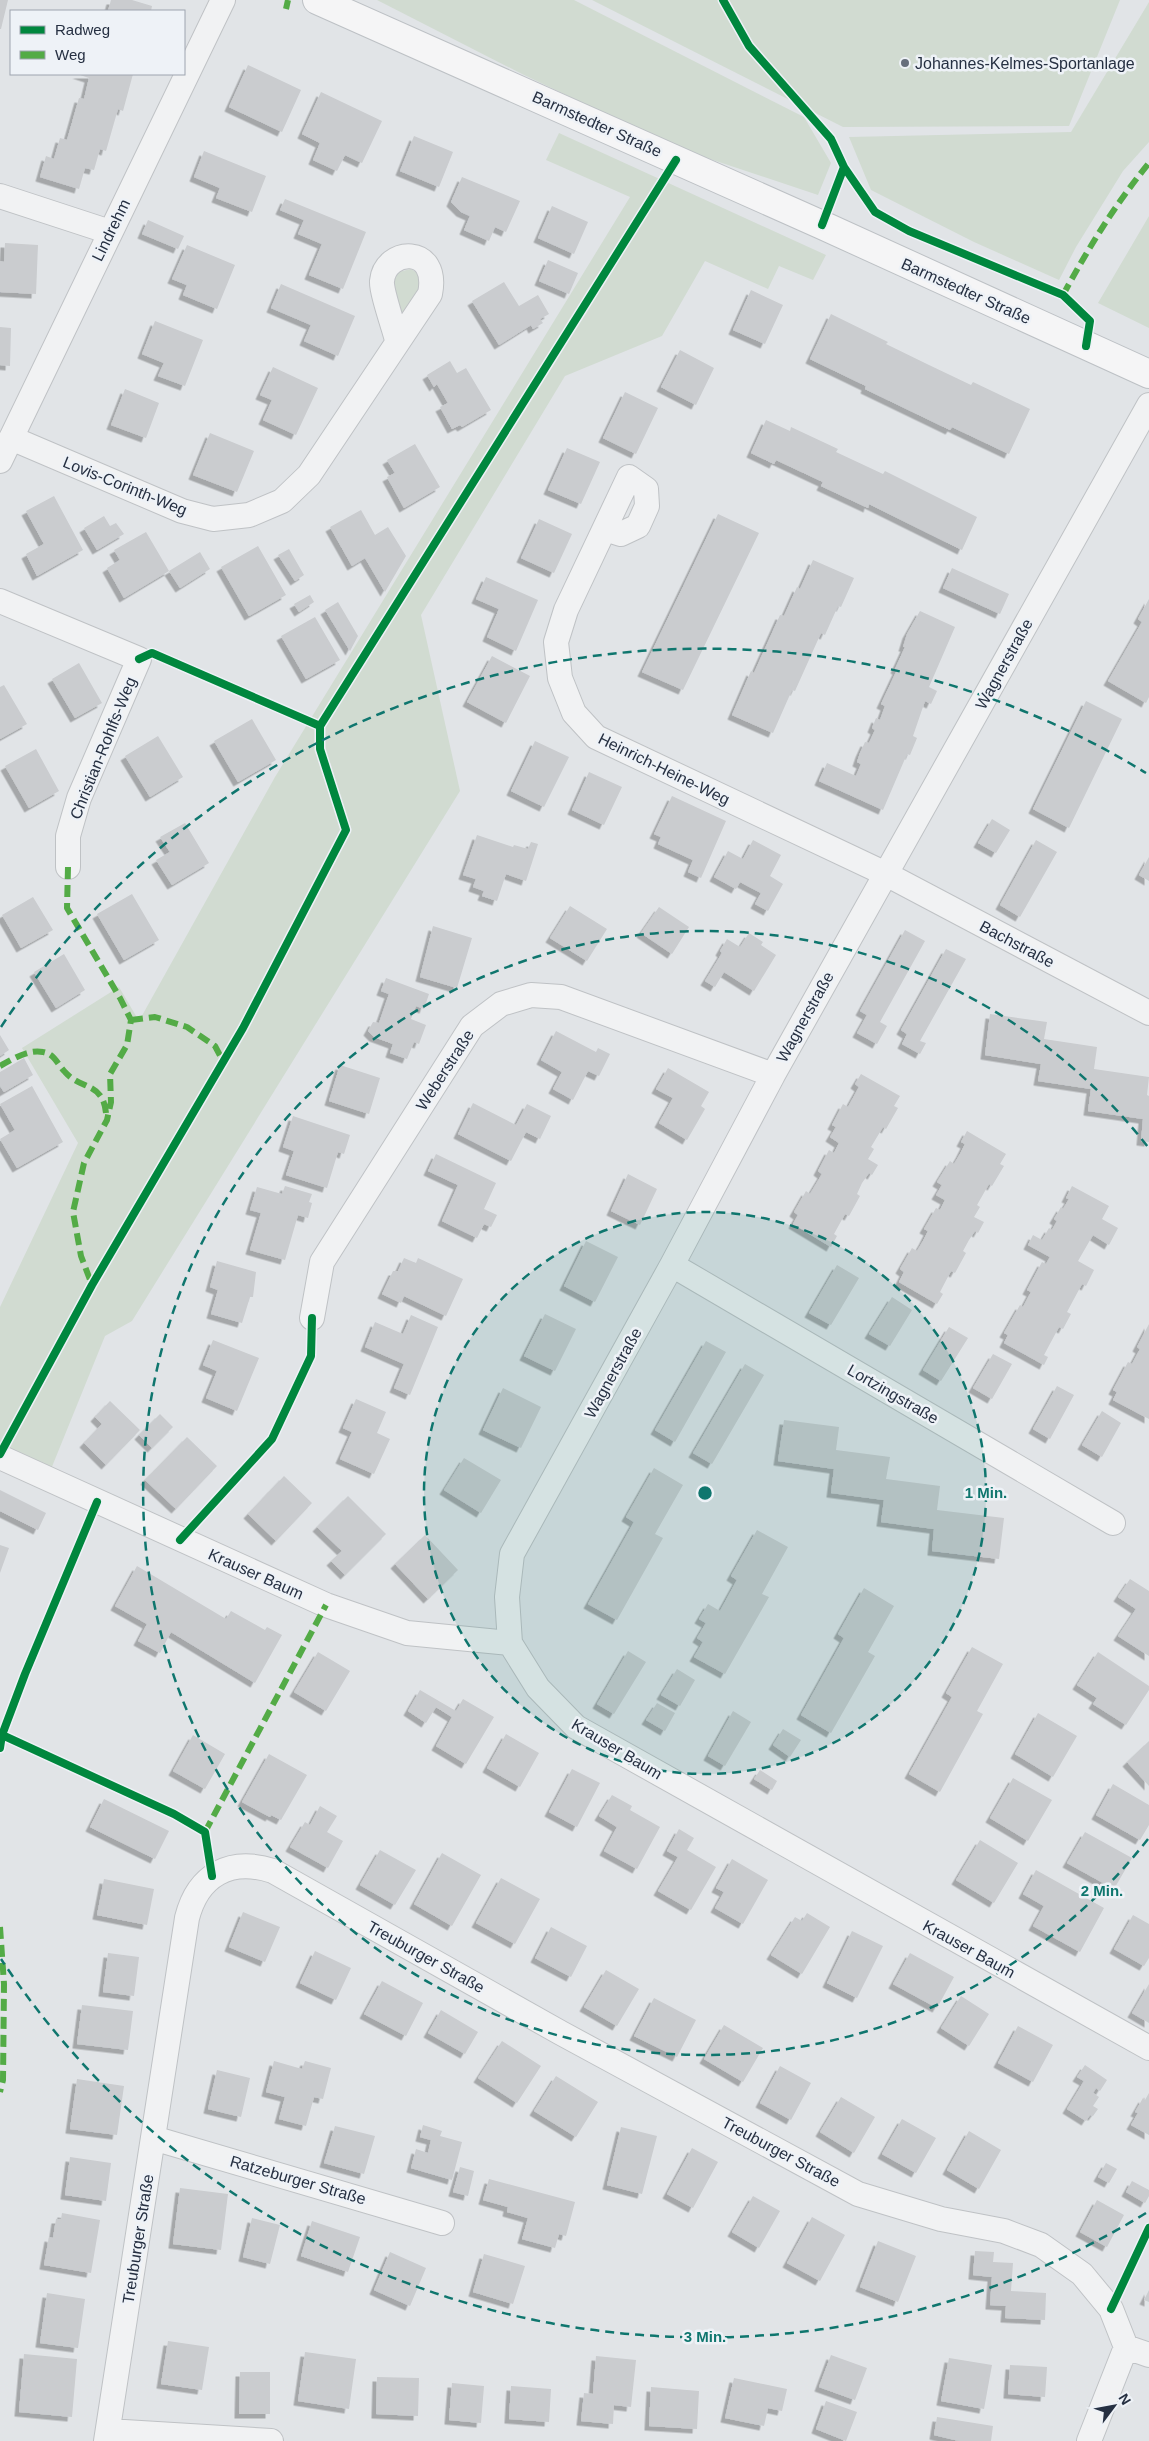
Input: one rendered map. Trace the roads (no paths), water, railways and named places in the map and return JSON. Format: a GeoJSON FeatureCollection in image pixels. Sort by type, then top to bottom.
{"type":"FeatureCollection","features":[{"type":"Feature","properties":{"kind":"main road","name":"Barmstedter Straße"},"geometry":{"type":"LineString","coordinates":[[317,0],[813,221],[1149,374]]}},
{"type":"Feature","properties":{"kind":"street","name":"Lindrehm"},"geometry":{"type":"LineString","coordinates":[[0,461],[223,0]]}},
{"type":"Feature","properties":{"kind":"street"},"geometry":{"type":"LineString","coordinates":[[0,196],[110,232]]}},
{"type":"Feature","properties":{"kind":"street","name":"Lovis-Corinth-Weg"},"geometry":{"type":"LineString","coordinates":[[11,438],[182,511],[213,519],[249,515],[282,501],[309,475],[397,340]]}},
{"type":"Feature","properties":{"kind":"street","name":"Wagnerstraße"},"geometry":{"type":"LineString","coordinates":[[510,1643],[507,1597],[512,1554],[672,1265],[773,1075],[1149,405]]}},
{"type":"Feature","properties":{"kind":"street","name":"Heinrich-Heine-Weg"},"geometry":{"type":"LineString","coordinates":[[605,529],[566,610],[556,642],[560,678],[574,713],[596,737],[886,874]]}},
{"type":"Feature","properties":{"kind":"street","name":"Christian-Rohlfs-Weg"},"geometry":{"type":"LineString","coordinates":[[0,601],[139,660],[79,798],[68,836],[68,867]]}},
{"type":"Feature","properties":{"kind":"street","name":"Bachstraße"},"geometry":{"type":"LineString","coordinates":[[886,874],[1149,1013]]}},
{"type":"Feature","properties":{"kind":"street","name":"Weberstraße"},"geometry":{"type":"LineString","coordinates":[[312,1318],[322,1262],[472,1026],[501,1004],[531,995],[561,996],[773,1075]]}},
{"type":"Feature","properties":{"kind":"street","name":"Lortzingstraße"},"geometry":{"type":"LineString","coordinates":[[672,1265],[1113,1522]]}},
{"type":"Feature","properties":{"kind":"street","name":"Krauser Baum"},"geometry":{"type":"LineString","coordinates":[[0,1458],[326,1605],[407,1633],[510,1643],[538,1688],[576,1727],[1149,2048]]}},
{"type":"Feature","properties":{"kind":"street","name":"Treuburger Straße"},"geometry":{"type":"LineString","coordinates":[[107,2436],[190,1906],[195,1895],[212,1876],[235,1866],[260,1867],[273,1871],[560,2033],[858,2194],[941,2219],[1004,2231],[1041,2245],[1082,2274],[1112,2309],[1126,2347]]}},
{"type":"Feature","properties":{"kind":"street","name":"Ratzeburger Straße"},"geometry":{"type":"LineString","coordinates":[[153,2138],[442,2223]]}},
{"type":"Feature","properties":{"kind":"street"},"geometry":{"type":"LineString","coordinates":[[1089,2441],[1126,2347],[1149,2355]]}},
{"type":"Feature","properties":{"kind":"street"},"geometry":{"type":"LineString","coordinates":[[107,2436],[271,2441]]}},
{"type":"Feature","properties":{"kind":"place","name":"Johannes-Kelmes-Sportanlage"},"geometry":{"type":"Point","coordinates":[905,63]}}]}
